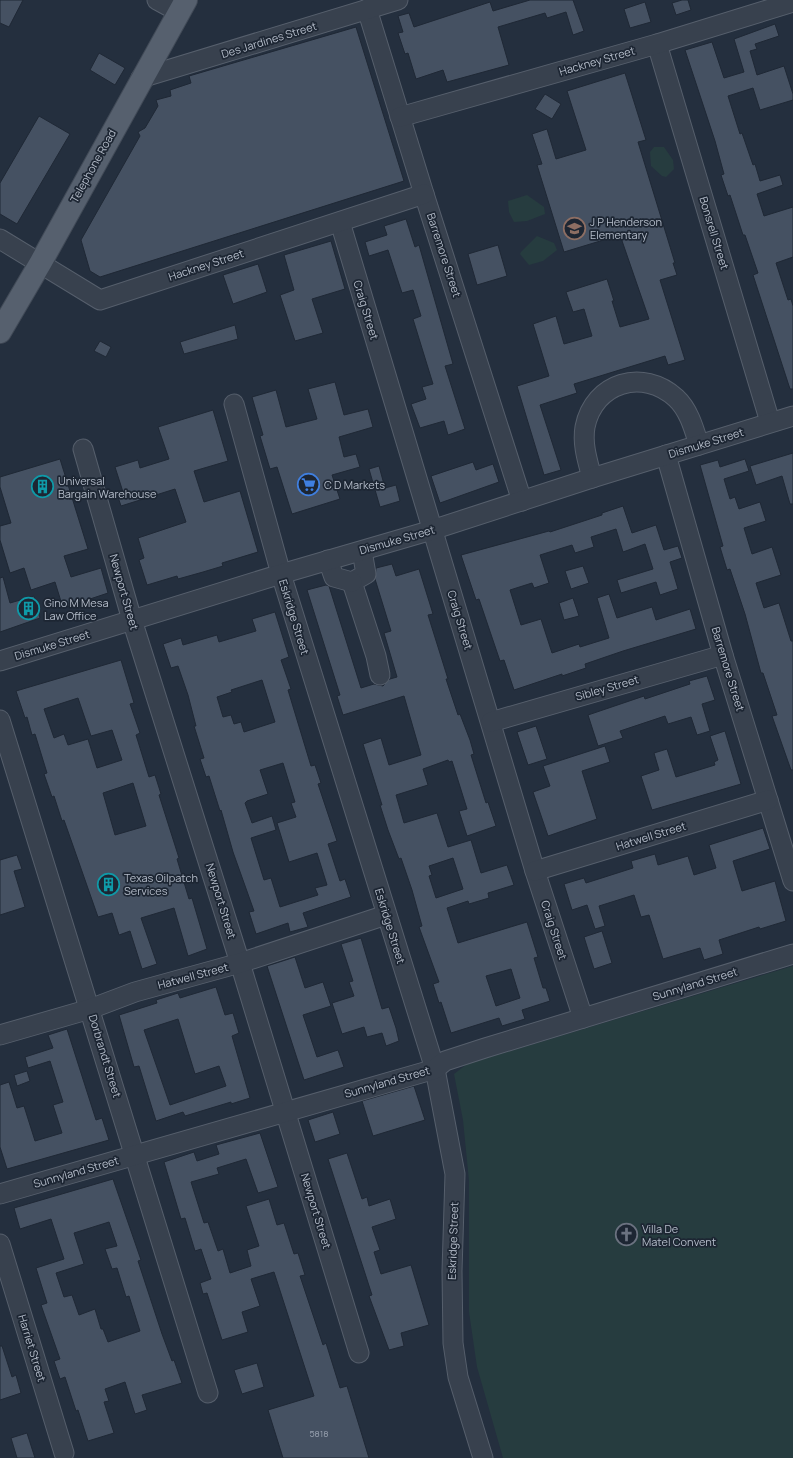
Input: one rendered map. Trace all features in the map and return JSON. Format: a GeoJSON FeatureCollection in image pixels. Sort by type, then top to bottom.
{"type":"FeatureCollection","features":[{"type":"Feature","properties":{"kind":"main road","name":"Telephone Road"},"geometry":{"type":"LineString","coordinates":[[0,332],[41,262],[182,6]]}},
{"type":"Feature","properties":{"kind":"street"},"geometry":{"type":"LineString","coordinates":[[157,0],[182,6]]}},
{"type":"Feature","properties":{"kind":"street","name":"Des Jardines Street"},"geometry":{"type":"LineString","coordinates":[[141,78],[398,0]]}},
{"type":"Feature","properties":{"kind":"street","name":"Hackney Street"},"geometry":{"type":"LineString","coordinates":[[400,117],[657,44],[793,2]]}},
{"type":"Feature","properties":{"kind":"street","name":"Barremore Street"},"geometry":{"type":"LineString","coordinates":[[367,9],[424,194],[522,501]]}},
{"type":"Feature","properties":{"kind":"street","name":"Bonsrell Street"},"geometry":{"type":"LineString","coordinates":[[657,44],[770,422]]}},
{"type":"Feature","properties":{"kind":"street","name":"Hackney Street"},"geometry":{"type":"LineString","coordinates":[[0,239],[41,262],[100,300],[424,194]]}},
{"type":"Feature","properties":{"kind":"street","name":"Craig Street"},"geometry":{"type":"LineString","coordinates":[[340,222],[535,871],[583,1018]]}},
{"type":"Feature","properties":{"kind":"street"},"geometry":{"type":"LineString","coordinates":[[592,478],[584,448],[585,427],[593,405],[607,391],[624,383],[638,381],[650,383],[677,399],[687,411],[699,445]]}},
{"type":"Feature","properties":{"kind":"street","name":"Eskridge Street"},"geometry":{"type":"LineString","coordinates":[[234,404],[281,574],[435,1069],[455,1174],[452,1271],[453,1343],[458,1377],[483,1458]]}},
{"type":"Feature","properties":{"kind":"street","name":"Dismuke Street"},"geometry":{"type":"LineString","coordinates":[[0,661],[281,574],[432,530],[592,478],[793,416]]}},
{"type":"Feature","properties":{"kind":"street","name":"Newport Street"},"geometry":{"type":"LineString","coordinates":[[83,449],[132,620],[240,963],[359,1353]]}},
{"type":"Feature","properties":{"kind":"street","name":"Barremore Street"},"geometry":{"type":"LineString","coordinates":[[666,455],[723,655],[793,881]]}},
{"type":"Feature","properties":{"kind":"street"},"geometry":{"type":"LineString","coordinates":[[328,560],[334,577],[352,582],[366,574],[362,551]]}},
{"type":"Feature","properties":{"kind":"street"},"geometry":{"type":"LineString","coordinates":[[352,582],[376,656],[380,675]]}},
{"type":"Feature","properties":{"kind":"street","name":"Sibley Street"},"geometry":{"type":"LineString","coordinates":[[491,722],[723,655]]}},
{"type":"Feature","properties":{"kind":"street","name":"Dorbrandt Street"},"geometry":{"type":"LineString","coordinates":[[0,720],[208,1393]]}},
{"type":"Feature","properties":{"kind":"street","name":"Hatwell Street"},"geometry":{"type":"LineString","coordinates":[[535,871],[768,800]]}},
{"type":"Feature","properties":{"kind":"street","name":"Hatwell Street"},"geometry":{"type":"LineString","coordinates":[[0,1035],[90,1009],[135,992],[240,963],[386,915]]}},
{"type":"Feature","properties":{"kind":"street","name":"Sunnyland Street"},"geometry":{"type":"LineString","coordinates":[[0,1194],[435,1069],[445,1061],[793,954]]}},
{"type":"Feature","properties":{"kind":"street","name":"Harriet Street"},"geometry":{"type":"LineString","coordinates":[[0,1244],[64,1453]]}},
{"type":"Feature","properties":{"kind":"green space"},"geometry":{"type":"Polygon","coordinates":[[[654,147],[664,147],[673,160],[674,169],[666,177],[662,176],[651,166],[650,152],[654,147]]]}},
{"type":"Feature","properties":{"kind":"green space"},"geometry":{"type":"Polygon","coordinates":[[[527,195],[544,207],[545,214],[527,221],[514,222],[509,212],[508,201],[527,195]]]}},
{"type":"Feature","properties":{"kind":"green space"},"geometry":{"type":"Polygon","coordinates":[[[537,236],[554,243],[557,250],[543,261],[529,265],[520,254],[537,236]]]}},
{"type":"Feature","properties":{"kind":"green space","name":"Villa De Matel Convent"},"geometry":{"type":"Polygon","coordinates":[[[793,966],[793,1458],[503,1458],[477,1367],[469,1312],[469,1181],[463,1120],[454,1074],[467,1064],[793,966]]]}},
{"type":"Feature","properties":{"kind":"building"},"geometry":{"type":"Polygon","coordinates":[[[0,0],[23,0],[9,27],[0,23],[0,0]]]}},
{"type":"Feature","properties":{"kind":"building"},"geometry":{"type":"Polygon","coordinates":[[[530,0],[573,0],[584,31],[573,35],[566,12],[547,18],[545,13],[498,27],[509,65],[447,82],[443,70],[416,79],[408,53],[405,54],[398,33],[403,32],[398,16],[409,13],[414,27],[490,2],[493,11],[530,0]]]}},
{"type":"Feature","properties":{"kind":"building"},"geometry":{"type":"Polygon","coordinates":[[[688,0],[691,10],[676,15],[672,3],[688,0]]]}},
{"type":"Feature","properties":{"kind":"building"},"geometry":{"type":"Polygon","coordinates":[[[645,2],[651,22],[630,28],[624,9],[645,2]]]}},
{"type":"Feature","properties":{"kind":"building"},"geometry":{"type":"Polygon","coordinates":[[[775,24],[779,36],[755,44],[757,49],[750,51],[757,75],[784,66],[793,94],[793,100],[760,110],[753,88],[728,96],[740,134],[742,133],[753,165],[755,164],[760,181],[780,175],[783,185],[757,194],[764,216],[793,207],[793,257],[776,263],[788,300],[791,299],[793,306],[793,389],[790,389],[753,275],[758,273],[745,235],[743,235],[730,195],[728,196],[721,175],[724,174],[715,141],[685,50],[712,42],[724,78],[744,72],[734,39],[775,24]]]}},
{"type":"Feature","properties":{"kind":"building"},"geometry":{"type":"Polygon","coordinates":[[[356,27],[404,181],[100,277],[90,271],[81,240],[140,136],[138,132],[145,128],[158,106],[156,100],[171,96],[170,90],[191,83],[189,76],[356,27]]]}},
{"type":"Feature","properties":{"kind":"building"},"geometry":{"type":"Polygon","coordinates":[[[99,53],[125,68],[115,85],[90,70],[99,53]]]}},
{"type":"Feature","properties":{"kind":"building"},"geometry":{"type":"Polygon","coordinates":[[[625,73],[646,140],[638,142],[675,263],[673,263],[677,275],[660,280],[685,360],[668,365],[665,356],[574,384],[577,393],[540,405],[561,470],[544,475],[517,386],[549,376],[533,324],[556,316],[564,344],[592,336],[584,309],[573,312],[566,292],[607,279],[620,327],[649,319],[620,235],[564,252],[537,165],[542,164],[532,134],[547,129],[556,159],[586,150],[567,91],[625,73]]]}},
{"type":"Feature","properties":{"kind":"building"},"geometry":{"type":"Polygon","coordinates":[[[545,94],[561,104],[552,119],[535,109],[545,94]]]}},
{"type":"Feature","properties":{"kind":"building"},"geometry":{"type":"Polygon","coordinates":[[[39,116],[70,134],[17,224],[0,214],[0,183],[39,116]]]}},
{"type":"Feature","properties":{"kind":"building"},"geometry":{"type":"Polygon","coordinates":[[[406,219],[415,247],[419,245],[453,364],[445,366],[465,429],[448,435],[444,421],[420,428],[411,404],[426,399],[422,387],[433,384],[413,319],[421,316],[413,290],[402,293],[388,250],[369,256],[365,242],[387,235],[384,226],[406,219]]]}},
{"type":"Feature","properties":{"kind":"building"},"geometry":{"type":"Polygon","coordinates":[[[331,241],[345,289],[312,299],[323,333],[295,341],[280,295],[294,290],[284,255],[331,241]]]}},
{"type":"Feature","properties":{"kind":"building"},"geometry":{"type":"Polygon","coordinates":[[[498,245],[507,276],[477,285],[468,254],[498,245]]]}},
{"type":"Feature","properties":{"kind":"building"},"geometry":{"type":"Polygon","coordinates":[[[258,264],[267,292],[233,304],[223,275],[258,264]]]}},
{"type":"Feature","properties":{"kind":"building"},"geometry":{"type":"Polygon","coordinates":[[[235,325],[238,339],[184,354],[180,342],[235,325]]]}},
{"type":"Feature","properties":{"kind":"building"},"geometry":{"type":"Polygon","coordinates":[[[100,341],[111,347],[106,357],[94,351],[100,341]]]}},
{"type":"Feature","properties":{"kind":"building"},"geometry":{"type":"Polygon","coordinates":[[[335,382],[344,415],[368,409],[373,427],[339,437],[344,457],[356,454],[360,467],[332,475],[340,499],[292,514],[277,467],[270,469],[260,436],[263,435],[252,397],[276,390],[286,427],[317,419],[308,389],[335,382]]]}},
{"type":"Feature","properties":{"kind":"building"},"geometry":{"type":"Polygon","coordinates":[[[213,410],[228,461],[194,471],[204,502],[240,491],[258,552],[222,563],[223,566],[203,572],[178,579],[177,576],[147,585],[139,560],[144,558],[138,538],[186,522],[175,489],[121,506],[117,494],[123,492],[115,467],[138,460],[140,468],[169,459],[158,427],[213,410]]]}},
{"type":"Feature","properties":{"kind":"building"},"geometry":{"type":"Polygon","coordinates":[[[793,453],[793,504],[790,504],[782,476],[756,485],[750,466],[793,453]]]}},
{"type":"Feature","properties":{"kind":"building"},"geometry":{"type":"Polygon","coordinates":[[[60,459],[88,549],[64,556],[71,577],[101,568],[108,593],[63,608],[55,582],[31,590],[24,568],[10,573],[0,540],[0,526],[11,523],[0,487],[0,477],[60,459]]]}},
{"type":"Feature","properties":{"kind":"building"},"geometry":{"type":"Polygon","coordinates":[[[745,459],[749,471],[724,479],[730,499],[735,497],[739,509],[760,502],[766,521],[744,528],[752,554],[772,547],[781,575],[756,583],[764,608],[779,603],[791,641],[793,641],[793,770],[791,770],[772,716],[777,715],[763,673],[761,673],[745,614],[730,569],[727,570],[720,547],[723,546],[700,465],[718,460],[720,467],[745,459]]]}},
{"type":"Feature","properties":{"kind":"building"},"geometry":{"type":"Polygon","coordinates":[[[473,462],[476,470],[493,464],[499,482],[440,503],[431,476],[473,462]]]}},
{"type":"Feature","properties":{"kind":"building"},"geometry":{"type":"Polygon","coordinates":[[[379,466],[385,488],[396,485],[400,501],[380,507],[369,469],[379,466]]]}},
{"type":"Feature","properties":{"kind":"building"},"geometry":{"type":"Polygon","coordinates":[[[623,506],[632,533],[656,525],[664,550],[678,546],[682,558],[670,562],[678,589],[660,595],[656,582],[621,593],[617,580],[653,569],[645,544],[623,552],[616,529],[591,537],[594,547],[575,553],[572,545],[540,555],[549,583],[534,588],[532,583],[510,590],[521,625],[541,619],[552,653],[579,644],[580,647],[609,638],[597,598],[609,594],[617,618],[652,607],[656,620],[690,609],[696,629],[623,651],[585,664],[586,668],[562,676],[562,674],[514,690],[504,660],[500,661],[479,599],[476,600],[461,555],[549,531],[550,532],[602,515],[602,513],[623,506]]]}},
{"type":"Feature","properties":{"kind":"building"},"geometry":{"type":"Polygon","coordinates":[[[392,564],[396,576],[419,569],[433,614],[428,615],[448,679],[446,679],[458,715],[460,714],[470,740],[474,754],[471,755],[486,803],[488,802],[496,826],[467,836],[459,811],[467,809],[452,761],[449,762],[448,760],[423,769],[428,785],[396,795],[404,823],[437,813],[448,847],[471,840],[481,873],[507,865],[514,885],[488,893],[489,898],[469,904],[468,901],[447,908],[458,943],[527,922],[538,957],[534,958],[543,988],[546,988],[550,1001],[522,1010],[525,1019],[502,1026],[499,1018],[451,1033],[441,1002],[439,1003],[433,984],[439,982],[419,927],[422,926],[412,890],[401,858],[399,859],[388,830],[380,805],[382,805],[363,744],[381,738],[389,765],[421,755],[404,696],[343,715],[337,696],[340,695],[307,590],[326,585],[329,586],[361,688],[374,684],[383,686],[390,679],[397,677],[384,633],[391,631],[375,579],[376,568],[392,564]],[[453,858],[429,866],[432,875],[429,876],[436,898],[463,889],[453,858]],[[511,969],[486,976],[496,1006],[520,998],[511,969]]]}},
{"type":"Feature","properties":{"kind":"building"},"geometry":{"type":"Polygon","coordinates":[[[583,566],[589,583],[571,589],[565,571],[583,566]]]}},
{"type":"Feature","properties":{"kind":"building"},"geometry":{"type":"Polygon","coordinates":[[[3,577],[10,603],[34,596],[40,618],[0,632],[0,578],[3,577]]]}},
{"type":"Feature","properties":{"kind":"building"},"geometry":{"type":"Polygon","coordinates":[[[573,598],[579,616],[564,620],[559,603],[573,598]]]}},
{"type":"Feature","properties":{"kind":"building"},"geometry":{"type":"Polygon","coordinates":[[[275,612],[289,657],[281,660],[291,689],[288,690],[311,766],[315,765],[321,783],[318,784],[337,841],[328,844],[340,881],[345,879],[351,897],[303,913],[308,927],[290,932],[288,923],[256,934],[249,912],[254,911],[233,852],[221,810],[220,811],[209,776],[206,777],[200,759],[204,758],[194,726],[196,726],[188,695],[178,666],[171,668],[163,644],[181,638],[183,645],[217,635],[219,642],[256,631],[252,619],[275,612]],[[262,680],[231,690],[232,692],[217,697],[223,717],[231,715],[234,724],[241,722],[244,732],[275,722],[262,680]],[[283,763],[260,770],[268,794],[245,803],[252,823],[272,816],[276,830],[251,838],[264,880],[271,878],[280,907],[318,895],[315,888],[327,885],[317,853],[289,862],[277,823],[296,817],[291,803],[295,802],[283,763]]]}},
{"type":"Feature","properties":{"kind":"building"},"geometry":{"type":"Polygon","coordinates":[[[121,660],[134,703],[130,704],[140,733],[136,735],[149,777],[155,775],[161,794],[159,795],[179,858],[177,859],[189,899],[192,898],[207,949],[188,956],[174,908],[141,918],[157,964],[142,969],[130,931],[119,935],[112,913],[98,917],[64,820],[62,821],[54,796],[52,797],[44,774],[47,773],[35,734],[32,735],[27,717],[25,718],[16,691],[121,660]],[[78,698],[44,709],[54,738],[64,734],[68,745],[88,739],[97,768],[122,760],[112,730],[91,736],[78,698]],[[133,783],[103,793],[115,835],[146,826],[133,783]]]}},
{"type":"Feature","properties":{"kind":"building"},"geometry":{"type":"Polygon","coordinates":[[[707,676],[715,700],[702,704],[710,731],[697,735],[691,717],[668,724],[665,716],[620,731],[623,738],[598,746],[588,715],[644,696],[645,699],[690,684],[689,681],[707,676]]]}},
{"type":"Feature","properties":{"kind":"building"},"geometry":{"type":"Polygon","coordinates":[[[536,726],[547,759],[528,765],[517,732],[536,726]]]}},
{"type":"Feature","properties":{"kind":"building"},"geometry":{"type":"Polygon","coordinates":[[[725,731],[741,784],[652,810],[641,776],[659,770],[654,753],[667,749],[676,777],[715,765],[714,762],[718,760],[710,736],[725,731]]]}},
{"type":"Feature","properties":{"kind":"building"},"geometry":{"type":"Polygon","coordinates":[[[605,746],[610,762],[582,771],[597,819],[548,836],[533,792],[550,786],[543,766],[605,746]]]}},
{"type":"Feature","properties":{"kind":"building"},"geometry":{"type":"Polygon","coordinates":[[[763,828],[770,849],[733,861],[742,891],[775,881],[786,921],[760,929],[759,927],[719,940],[723,954],[704,960],[700,948],[663,959],[649,915],[641,917],[634,895],[599,906],[605,926],[595,929],[587,905],[572,910],[564,884],[584,878],[586,883],[633,868],[631,861],[655,854],[658,865],[688,856],[694,875],[716,868],[709,845],[763,828]]]}},
{"type":"Feature","properties":{"kind":"building"},"geometry":{"type":"Polygon","coordinates":[[[17,855],[22,869],[14,871],[25,907],[0,915],[0,860],[17,855]]]}},
{"type":"Feature","properties":{"kind":"building"},"geometry":{"type":"Polygon","coordinates":[[[602,931],[612,963],[594,969],[584,937],[602,931]]]}},
{"type":"Feature","properties":{"kind":"building"},"geometry":{"type":"Polygon","coordinates":[[[361,938],[382,1009],[389,1007],[396,1028],[399,1041],[386,1046],[382,1033],[367,1037],[364,1027],[342,1034],[332,1003],[354,996],[349,982],[353,981],[341,944],[361,938]]]}},
{"type":"Feature","properties":{"kind":"building"},"geometry":{"type":"Polygon","coordinates":[[[295,957],[305,988],[323,982],[331,1006],[303,1015],[317,1057],[338,1050],[344,1067],[304,1080],[267,966],[295,957]]]}},
{"type":"Feature","properties":{"kind":"building"},"geometry":{"type":"Polygon","coordinates":[[[216,987],[225,1015],[233,1013],[239,1033],[232,1036],[250,1098],[231,1104],[231,1102],[185,1116],[183,1112],[156,1121],[139,1066],[134,1067],[119,1015],[157,1003],[156,1000],[178,993],[180,998],[216,987]],[[178,1019],[144,1030],[170,1105],[226,1086],[219,1066],[195,1074],[178,1019]]]}},
{"type":"Feature","properties":{"kind":"building"},"geometry":{"type":"Polygon","coordinates":[[[67,1029],[96,1120],[102,1118],[109,1140],[7,1169],[0,1147],[0,1085],[9,1082],[17,1108],[24,1106],[35,1141],[62,1133],[53,1105],[63,1102],[50,1061],[28,1068],[25,1057],[53,1048],[48,1035],[67,1029]]]}},
{"type":"Feature","properties":{"kind":"building"},"geometry":{"type":"Polygon","coordinates":[[[27,1071],[30,1081],[17,1086],[14,1075],[27,1071]]]}},
{"type":"Feature","properties":{"kind":"building"},"geometry":{"type":"Polygon","coordinates":[[[414,1086],[425,1120],[373,1136],[362,1101],[414,1086]]]}},
{"type":"Feature","properties":{"kind":"building"},"geometry":{"type":"Polygon","coordinates":[[[333,1112],[340,1134],[315,1142],[308,1120],[333,1112]]]}},
{"type":"Feature","properties":{"kind":"building"},"geometry":{"type":"Polygon","coordinates":[[[260,1133],[278,1187],[258,1193],[246,1159],[217,1168],[219,1174],[191,1182],[204,1223],[208,1222],[218,1251],[223,1249],[230,1273],[251,1266],[247,1250],[259,1246],[246,1206],[269,1199],[277,1225],[284,1223],[294,1254],[298,1253],[305,1275],[300,1276],[323,1345],[326,1343],[340,1388],[347,1386],[369,1458],[283,1458],[268,1410],[314,1396],[274,1272],[251,1279],[260,1306],[242,1312],[248,1332],[222,1340],[207,1293],[203,1294],[200,1283],[211,1279],[201,1249],[195,1251],[185,1218],[181,1219],[164,1162],[194,1152],[197,1161],[219,1154],[216,1145],[260,1133]]]}},
{"type":"Feature","properties":{"kind":"building"},"geometry":{"type":"Polygon","coordinates":[[[347,1153],[362,1199],[367,1197],[369,1206],[390,1199],[396,1219],[372,1227],[380,1250],[374,1252],[381,1274],[411,1265],[429,1325],[401,1333],[404,1346],[389,1350],[369,1296],[372,1295],[328,1159],[347,1153]]]}},
{"type":"Feature","properties":{"kind":"building"},"geometry":{"type":"Polygon","coordinates":[[[113,1179],[141,1260],[138,1261],[162,1334],[172,1361],[174,1360],[182,1383],[142,1395],[147,1410],[135,1414],[125,1382],[105,1389],[109,1401],[104,1402],[114,1433],[88,1441],[65,1377],[60,1379],[54,1361],[60,1359],[41,1305],[47,1303],[36,1268],[64,1259],[51,1219],[20,1229],[14,1208],[113,1179]],[[109,1222],[74,1233],[84,1264],[56,1273],[64,1297],[72,1295],[79,1315],[95,1309],[101,1329],[103,1329],[108,1342],[140,1331],[129,1296],[126,1297],[117,1268],[112,1269],[105,1249],[117,1246],[109,1222]]]}},
{"type":"Feature","properties":{"kind":"building"},"geometry":{"type":"Polygon","coordinates":[[[0,1346],[2,1346],[12,1377],[16,1375],[21,1393],[0,1400],[0,1346]]]}},
{"type":"Feature","properties":{"kind":"building"},"geometry":{"type":"Polygon","coordinates":[[[257,1363],[264,1387],[242,1394],[234,1370],[257,1363]]]}},
{"type":"Feature","properties":{"kind":"building"},"geometry":{"type":"Polygon","coordinates":[[[27,1433],[35,1458],[17,1458],[11,1438],[27,1433]]]}},
{"type":"Feature","properties":{"kind":"place","name":"J P Henderson Elementary"},"geometry":{"type":"Point","coordinates":[574,228]}},
{"type":"Feature","properties":{"kind":"place","name":"C D Markets"},"geometry":{"type":"Point","coordinates":[309,485]}},
{"type":"Feature","properties":{"kind":"place","name":"Universal Bargain Warehouse"},"geometry":{"type":"Point","coordinates":[42,487]}},
{"type":"Feature","properties":{"kind":"place","name":"Gino M Mesa Law Office"},"geometry":{"type":"Point","coordinates":[29,609]}},
{"type":"Feature","properties":{"kind":"place","name":"Texas Oilpatch Services"},"geometry":{"type":"Point","coordinates":[108,884]}},
{"type":"Feature","properties":{"kind":"place","name":"Villa De Matel Convent"},"geometry":{"type":"Point","coordinates":[627,1235]}}]}
